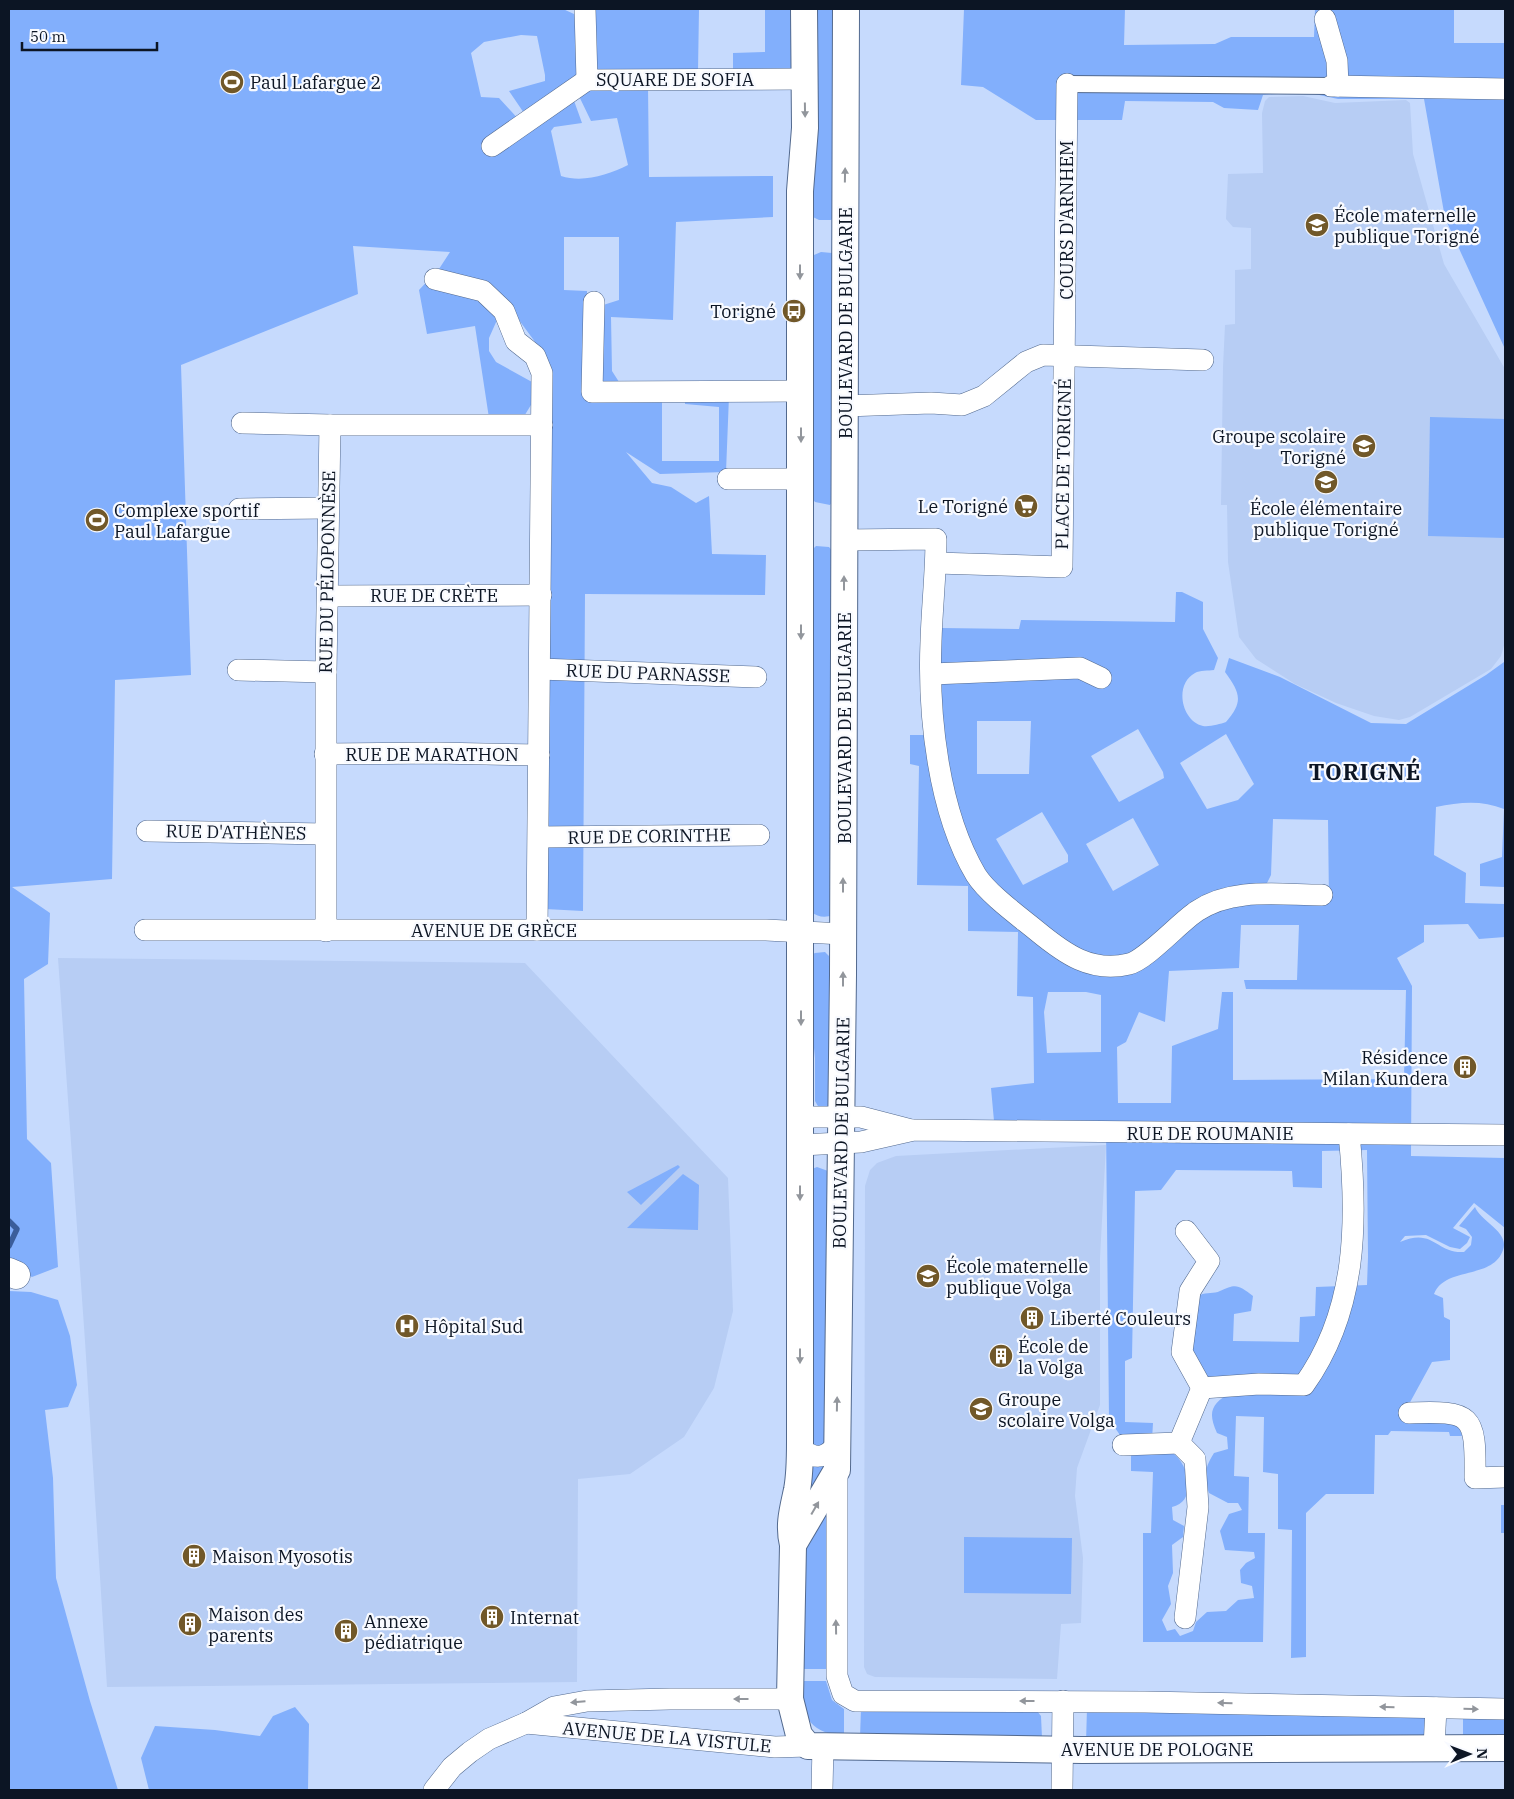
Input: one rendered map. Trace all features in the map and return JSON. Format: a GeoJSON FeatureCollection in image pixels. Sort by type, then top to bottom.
{"type":"FeatureCollection","features":[{"type":"Feature","properties":{"kind":"highway"},"geometry":{"type":"LineString","coordinates":[[9,1272],[16,1275],[9,1277]]}},
{"type":"Feature","properties":{"kind":"street","name":"SQUARE DE SOFIA"},"geometry":{"type":"LineString","coordinates":[[585,9],[588,80],[804,79]]}},
{"type":"Feature","properties":{"kind":"street","name":"BOULEVARD DE BULGARIE"},"geometry":{"type":"LineString","coordinates":[[804,9],[805,128],[800,191],[800,1442],[797,1489],[791,1511],[790,1534],[793,1545],[790,1699],[799,1735],[816,1746]]}},
{"type":"Feature","properties":{"kind":"street","name":"BOULEVARD DE BULGARIE"},"geometry":{"type":"LineString","coordinates":[[846,9],[843,934],[837,1458],[837,1676],[843,1694],[855,1701],[1063,1701]]}},
{"type":"Feature","properties":{"kind":"street"},"geometry":{"type":"LineString","coordinates":[[1325,18],[1337,61],[1335,86]]}},
{"type":"Feature","properties":{"kind":"street"},"geometry":{"type":"LineString","coordinates":[[492,146],[588,80]]}},
{"type":"Feature","properties":{"kind":"street"},"geometry":{"type":"LineString","coordinates":[[1067,84],[1417,86],[1505,89]]}},
{"type":"Feature","properties":{"kind":"street","name":"COURS D'ARNHEM"},"geometry":{"type":"LineString","coordinates":[[1064,356],[1067,84]]}},
{"type":"Feature","properties":{"kind":"street"},"geometry":{"type":"LineString","coordinates":[[435,279],[483,291],[504,311],[516,341],[535,356],[542,373],[537,930]]}},
{"type":"Feature","properties":{"kind":"street"},"geometry":{"type":"LineString","coordinates":[[594,302],[592,392],[801,391]]}},
{"type":"Feature","properties":{"kind":"street"},"geometry":{"type":"LineString","coordinates":[[845,406],[931,403],[962,405],[984,396],[1026,362],[1043,355],[1203,360]]}},
{"type":"Feature","properties":{"kind":"street","name":"PLACE DE TORIGNÉ"},"geometry":{"type":"LineString","coordinates":[[936,563],[1062,567],[1064,356]]}},
{"type":"Feature","properties":{"kind":"street"},"geometry":{"type":"LineString","coordinates":[[242,423],[542,425]]}},
{"type":"Feature","properties":{"kind":"street","name":"RUE DU PÉLOPONNÈSE"},"geometry":{"type":"LineString","coordinates":[[326,931],[326,672],[330,425]]}},
{"type":"Feature","properties":{"kind":"street"},"geometry":{"type":"LineString","coordinates":[[728,478],[801,479]]}},
{"type":"Feature","properties":{"kind":"street"},"geometry":{"type":"LineString","coordinates":[[239,509],[328,508]]}},
{"type":"Feature","properties":{"kind":"street"},"geometry":{"type":"LineString","coordinates":[[844,540],[936,539],[931,643],[932,674],[935,740],[947,808],[977,876],[1004,904],[1052,944],[1083,963],[1107,967],[1131,964],[1196,911],[1220,899],[1243,894],[1322,895]]}},
{"type":"Feature","properties":{"kind":"street","name":"RUE DE CRÈTE"},"geometry":{"type":"LineString","coordinates":[[328,596],[541,595]]}},
{"type":"Feature","properties":{"kind":"street"},"geometry":{"type":"LineString","coordinates":[[932,674],[1080,668],[1101,678]]}},
{"type":"Feature","properties":{"kind":"street","name":"RUE DU PARNASSE"},"geometry":{"type":"LineString","coordinates":[[540,669],[756,677]]}},
{"type":"Feature","properties":{"kind":"street"},"geometry":{"type":"LineString","coordinates":[[238,670],[326,672]]}},
{"type":"Feature","properties":{"kind":"street","name":"RUE DE MARATHON"},"geometry":{"type":"LineString","coordinates":[[326,754],[436,753],[539,755]]}},
{"type":"Feature","properties":{"kind":"street","name":"RUE D'ATHÈNES"},"geometry":{"type":"LineString","coordinates":[[147,831],[325,834]]}},
{"type":"Feature","properties":{"kind":"street","name":"RUE DE CORINTHE"},"geometry":{"type":"LineString","coordinates":[[539,837],[759,835]]}},
{"type":"Feature","properties":{"kind":"street","name":"AVENUE DE GRÈCE"},"geometry":{"type":"LineString","coordinates":[[145,930],[537,930],[843,934]]}},
{"type":"Feature","properties":{"kind":"street","name":"RUE DE ROUMANIE"},"geometry":{"type":"LineString","coordinates":[[801,1116],[861,1117],[914,1130],[1505,1135]]}},
{"type":"Feature","properties":{"kind":"street","name":"RUE DE ROUMANIE"},"geometry":{"type":"LineString","coordinates":[[801,1144],[862,1142],[914,1130]]}},
{"type":"Feature","properties":{"kind":"street"},"geometry":{"type":"LineString","coordinates":[[1202,1388],[1259,1384],[1304,1385],[1328,1347],[1337,1326],[1345,1296],[1351,1248],[1354,1184],[1349,1134]]}},
{"type":"Feature","properties":{"kind":"street"},"geometry":{"type":"LineString","coordinates":[[1186,1231],[1209,1261],[1190,1291],[1182,1352],[1202,1388]]}},
{"type":"Feature","properties":{"kind":"street"},"geometry":{"type":"LineString","coordinates":[[1179,1444],[1202,1388]]}},
{"type":"Feature","properties":{"kind":"street"},"geometry":{"type":"LineString","coordinates":[[1409,1413],[1451,1412],[1462,1417],[1471,1427],[1475,1444],[1475,1478],[1505,1476]]}},
{"type":"Feature","properties":{"kind":"street"},"geometry":{"type":"LineString","coordinates":[[800,1442],[804,1451],[817,1457],[837,1458]]}},
{"type":"Feature","properties":{"kind":"street"},"geometry":{"type":"LineString","coordinates":[[1123,1445],[1179,1444],[1194,1459],[1198,1508],[1185,1618]]}},
{"type":"Feature","properties":{"kind":"street","name":"BOULEVARD DE BULGARIE"},"geometry":{"type":"LineString","coordinates":[[793,1545],[837,1458]]}},
{"type":"Feature","properties":{"kind":"street","name":"AVENUE DE LA VISTULE"},"geometry":{"type":"LineString","coordinates":[[434,1790],[452,1767],[470,1752],[489,1739],[526,1723],[554,1707],[587,1701],[790,1699]]}},
{"type":"Feature","properties":{"kind":"street"},"geometry":{"type":"LineString","coordinates":[[1062,1790],[1063,1701],[1505,1709]]}},
{"type":"Feature","properties":{"kind":"street"},"geometry":{"type":"LineString","coordinates":[[1434,1748],[1436,1708]]}},
{"type":"Feature","properties":{"kind":"street","name":"AVENUE DE LA VISTULE"},"geometry":{"type":"LineString","coordinates":[[526,1723],[775,1747],[816,1746]]}},
{"type":"Feature","properties":{"kind":"street"},"geometry":{"type":"LineString","coordinates":[[816,1746],[822,1790]]}},
{"type":"Feature","properties":{"kind":"street","name":"AVENUE DE POLOGNE"},"geometry":{"type":"LineString","coordinates":[[816,1746],[1062,1750],[1505,1748]]}},
{"type":"Feature","properties":{"kind":"shaded area","name":"Complexe sportif Paul Lafargue"},"geometry":{"type":"Polygon","coordinates":[[[9,9],[563,9],[574,14],[580,9],[699,9],[698,71],[594,76],[526,116],[509,91],[545,81],[537,36],[521,35],[484,42],[471,53],[481,97],[499,98],[521,122],[573,98],[582,123],[554,127],[551,131],[561,176],[578,179],[595,177],[628,165],[617,118],[591,121],[577,92],[589,86],[648,86],[649,177],[773,176],[773,217],[676,222],[673,320],[611,317],[612,371],[628,396],[662,399],[662,461],[719,461],[719,407],[685,404],[685,395],[729,396],[726,472],[660,474],[626,452],[652,483],[671,487],[696,503],[709,496],[712,554],[766,555],[765,595],[585,594],[583,911],[545,909],[544,354],[513,312],[497,320],[489,338],[489,351],[496,362],[532,382],[534,400],[523,418],[489,418],[475,326],[427,334],[419,290],[439,269],[450,252],[353,246],[358,294],[181,365],[191,675],[115,680],[112,879],[12,887],[50,913],[48,964],[24,979],[27,1139],[51,1163],[58,1267],[32,1277],[9,1265],[9,9]],[[564,237],[564,290],[587,291],[587,300],[597,307],[619,300],[619,237],[564,237]]]}},
{"type":"Feature","properties":{"kind":"shaded area"},"geometry":{"type":"Polygon","coordinates":[[[765,9],[797,9],[797,72],[733,73],[733,53],[765,52],[765,9]]]}},
{"type":"Feature","properties":{"kind":"shaded area"},"geometry":{"type":"Polygon","coordinates":[[[811,9],[839,9],[836,215],[831,220],[819,220],[813,217],[811,9]]]}},
{"type":"Feature","properties":{"kind":"shaded area"},"geometry":{"type":"Polygon","coordinates":[[[964,9],[1125,9],[1124,45],[1215,44],[1231,37],[1314,37],[1315,9],[1454,9],[1454,43],[1505,43],[1505,349],[1445,218],[1424,99],[1338,99],[1305,92],[1263,95],[1258,110],[1224,108],[1213,102],[1125,101],[1122,120],[1036,120],[983,87],[961,85],[964,9]]]}},
{"type":"Feature","properties":{"kind":"shaded area","name":"Groupe scolaire Torigné"},"geometry":{"type":"Polygon","coordinates":[[[1303,96],[1335,103],[1406,100],[1410,103],[1413,154],[1444,264],[1505,369],[1505,642],[1501,656],[1491,669],[1410,717],[1399,720],[1374,716],[1336,703],[1295,684],[1256,659],[1239,637],[1228,562],[1227,505],[1221,505],[1223,367],[1225,325],[1235,324],[1235,270],[1251,269],[1251,228],[1233,227],[1226,219],[1228,174],[1263,173],[1262,113],[1265,101],[1269,97],[1303,96]]]}},
{"type":"Feature","properties":{"kind":"shaded area"},"geometry":{"type":"Polygon","coordinates":[[[821,252],[832,253],[835,498],[830,505],[815,502],[812,498],[812,262],[814,255],[821,252]]]}},
{"type":"Feature","properties":{"kind":"shaded area"},"geometry":{"type":"Polygon","coordinates":[[[1430,417],[1505,419],[1505,538],[1428,536],[1430,417]]]}},
{"type":"Feature","properties":{"kind":"shaded area"},"geometry":{"type":"Polygon","coordinates":[[[816,546],[829,547],[833,552],[833,915],[824,917],[811,912],[812,550],[816,546]]]}},
{"type":"Feature","properties":{"kind":"shaded area"},"geometry":{"type":"Polygon","coordinates":[[[1176,592],[1182,592],[1203,602],[1203,629],[1218,658],[1214,670],[1197,672],[1188,678],[1184,685],[1183,702],[1185,710],[1195,723],[1203,726],[1212,726],[1226,722],[1236,708],[1238,702],[1237,692],[1225,672],[1229,658],[1280,677],[1371,723],[1406,724],[1486,675],[1504,662],[1505,655],[1504,887],[1480,886],[1480,864],[1502,857],[1504,809],[1479,803],[1436,807],[1434,855],[1466,873],[1465,903],[1505,904],[1505,937],[1479,939],[1468,924],[1424,925],[1424,942],[1397,958],[1412,986],[1411,1156],[1505,1158],[1505,1228],[1474,1203],[1453,1228],[1470,1237],[1467,1243],[1460,1249],[1450,1247],[1426,1235],[1405,1236],[1400,1242],[1411,1238],[1428,1239],[1455,1252],[1464,1252],[1471,1245],[1472,1237],[1466,1229],[1459,1226],[1475,1207],[1482,1217],[1499,1232],[1504,1244],[1503,1250],[1498,1259],[1490,1266],[1448,1280],[1440,1285],[1434,1294],[1443,1298],[1444,1317],[1450,1320],[1450,1360],[1432,1362],[1408,1406],[1457,1419],[1462,1436],[1450,1436],[1449,1432],[1391,1431],[1388,1435],[1375,1435],[1374,1494],[1326,1494],[1306,1513],[1306,1657],[1291,1658],[1292,1530],[1278,1529],[1278,1474],[1263,1472],[1264,1417],[1236,1416],[1234,1476],[1249,1477],[1248,1533],[1265,1533],[1263,1642],[1143,1642],[1143,1533],[1151,1533],[1153,1472],[1131,1471],[1131,1454],[1171,1452],[1182,1464],[1188,1481],[1188,1490],[1185,1498],[1180,1504],[1172,1507],[1173,1520],[1184,1526],[1183,1537],[1172,1545],[1173,1573],[1168,1586],[1171,1604],[1162,1620],[1167,1631],[1175,1629],[1180,1636],[1193,1631],[1196,1622],[1207,1612],[1226,1611],[1238,1600],[1254,1598],[1252,1586],[1241,1583],[1240,1570],[1246,1563],[1255,1558],[1254,1552],[1225,1550],[1220,1531],[1229,1514],[1242,1510],[1238,1503],[1228,1503],[1209,1493],[1206,1482],[1207,1468],[1214,1453],[1228,1449],[1227,1437],[1217,1433],[1214,1425],[1212,1419],[1213,1409],[1219,1400],[1231,1392],[1202,1373],[1194,1363],[1190,1341],[1195,1313],[1200,1295],[1237,1286],[1253,1296],[1251,1311],[1234,1314],[1233,1341],[1299,1342],[1300,1317],[1315,1316],[1316,1287],[1367,1285],[1367,1150],[1322,1151],[1322,1188],[1293,1187],[1292,1171],[1176,1170],[1161,1190],[1135,1191],[1132,1358],[1125,1361],[1125,1422],[1153,1423],[1152,1440],[1124,1441],[1109,1419],[1106,1125],[994,1121],[991,1088],[1034,1083],[1033,997],[1017,996],[1018,932],[968,931],[968,886],[917,885],[919,766],[910,764],[910,735],[928,735],[941,628],[1019,629],[1021,620],[1175,622],[1176,592]],[[977,721],[977,774],[1029,774],[1031,721],[977,721]],[[1138,729],[1091,756],[1119,802],[1164,778],[1163,772],[1138,729]],[[1226,734],[1180,763],[1207,809],[1238,800],[1254,784],[1226,734]],[[1042,812],[996,839],[1023,885],[1068,862],[1068,855],[1042,812]],[[1133,818],[1086,844],[1113,891],[1159,865],[1133,818]],[[1273,819],[1271,875],[1266,885],[1329,902],[1328,820],[1273,819]],[[1241,925],[1239,968],[1169,971],[1165,1022],[1139,1012],[1126,1042],[1117,1047],[1118,1103],[1171,1103],[1172,1046],[1218,1029],[1222,992],[1233,992],[1233,1080],[1404,1079],[1406,990],[1246,989],[1244,980],[1297,980],[1299,925],[1241,925]],[[1048,992],[1044,1012],[1047,1053],[1101,1052],[1101,995],[1086,992],[1048,992]]]}},
{"type":"Feature","properties":{"kind":"shaded area"},"geometry":{"type":"Polygon","coordinates":[[[825,952],[832,959],[828,1108],[819,1108],[815,1101],[815,1058],[808,987],[811,955],[825,952]]]}},
{"type":"Feature","properties":{"kind":"shaded area","name":"Hôpital Sud"},"geometry":{"type":"Polygon","coordinates":[[[58,958],[525,963],[728,1178],[733,1311],[714,1388],[684,1437],[630,1474],[578,1479],[577,1682],[107,1687],[58,958]]]}},
{"type":"Feature","properties":{"kind":"shaded area","name":"Groupe scolaire Volga"},"geometry":{"type":"Polygon","coordinates":[[[1106,1145],[1100,1258],[1100,1405],[1077,1468],[1075,1496],[1083,1558],[1081,1623],[1061,1624],[1057,1679],[875,1677],[867,1674],[864,1667],[865,1186],[870,1170],[877,1163],[896,1156],[1106,1145]]]}},
{"type":"Feature","properties":{"kind":"shaded area"},"geometry":{"type":"Polygon","coordinates":[[[678,1165],[680,1167],[641,1205],[627,1192],[678,1165]]]}},
{"type":"Feature","properties":{"kind":"shaded area"},"geometry":{"type":"Polygon","coordinates":[[[817,1167],[828,1171],[831,1433],[820,1451],[805,1442],[812,1169],[817,1167]]]}},
{"type":"Feature","properties":{"kind":"shaded area"},"geometry":{"type":"Polygon","coordinates":[[[683,1174],[699,1185],[698,1230],[627,1228],[683,1174]]]}},
{"type":"Feature","properties":{"kind":"shaded area"},"geometry":{"type":"Polygon","coordinates":[[[9,1291],[31,1292],[58,1300],[70,1336],[77,1385],[68,1407],[45,1410],[53,1478],[56,1578],[90,1701],[118,1790],[9,1790],[9,1291]]]}},
{"type":"Feature","properties":{"kind":"shaded area"},"geometry":{"type":"Polygon","coordinates":[[[805,1459],[828,1459],[800,1510],[805,1459]]]}},
{"type":"Feature","properties":{"kind":"shaded area"},"geometry":{"type":"Polygon","coordinates":[[[830,1498],[829,1669],[803,1669],[804,1532],[830,1498]]]}},
{"type":"Feature","properties":{"kind":"shaded area"},"geometry":{"type":"Polygon","coordinates":[[[1501,1505],[1505,1505],[1505,1533],[1501,1533],[1501,1505]]]}},
{"type":"Feature","properties":{"kind":"shaded area"},"geometry":{"type":"Polygon","coordinates":[[[964,1537],[1072,1538],[1071,1594],[964,1593],[964,1537]]]}},
{"type":"Feature","properties":{"kind":"shaded area"},"geometry":{"type":"Polygon","coordinates":[[[800,1681],[826,1681],[832,1700],[844,1709],[844,1736],[831,1734],[814,1726],[803,1703],[800,1681]]]}},
{"type":"Feature","properties":{"kind":"shaded area"},"geometry":{"type":"Polygon","coordinates":[[[295,1707],[309,1724],[308,1790],[149,1790],[141,1758],[155,1726],[215,1730],[260,1736],[273,1716],[295,1707]]]}},
{"type":"Feature","properties":{"kind":"shaded area"},"geometry":{"type":"Polygon","coordinates":[[[1087,1708],[1094,1712],[1428,1714],[1429,1741],[1086,1743],[1087,1708]]]}},
{"type":"Feature","properties":{"kind":"shaded area"},"geometry":{"type":"Polygon","coordinates":[[[861,1709],[1037,1711],[1041,1716],[1042,1738],[860,1737],[861,1709]]]}},
{"type":"Feature","properties":{"kind":"shaded area"},"geometry":{"type":"Polygon","coordinates":[[[1463,1715],[1505,1716],[1505,1742],[1463,1742],[1463,1715]]]}},
{"type":"Feature","properties":{"kind":"waterway"},"geometry":{"type":"LineString","coordinates":[[9,1221],[17,1229],[9,1246]]}},
{"type":"Feature","properties":{"kind":"place","name":"Paul Lafargue 2"},"geometry":{"type":"Point","coordinates":[232,82]}},
{"type":"Feature","properties":{"kind":"place","name":"École maternelle publique Torigné"},"geometry":{"type":"Point","coordinates":[1317,225]}},
{"type":"Feature","properties":{"kind":"place","name":"Torigné"},"geometry":{"type":"Point","coordinates":[794,311]}},
{"type":"Feature","properties":{"kind":"place","name":"Groupe scolaire Torigné"},"geometry":{"type":"Point","coordinates":[1364,446]}},
{"type":"Feature","properties":{"kind":"place","name":"École élémentaire publique Torigné"},"geometry":{"type":"Point","coordinates":[1326,482]}},
{"type":"Feature","properties":{"kind":"place","name":"Le Torigné"},"geometry":{"type":"Point","coordinates":[1026,506]}},
{"type":"Feature","properties":{"kind":"place","name":"Complexe sportif Paul Lafargue"},"geometry":{"type":"Point","coordinates":[97,520]}},
{"type":"Feature","properties":{"kind":"place","name":"Résidence Milan Kundera"},"geometry":{"type":"Point","coordinates":[1465,1067]}},
{"type":"Feature","properties":{"kind":"place","name":"École maternelle publique Volga"},"geometry":{"type":"Point","coordinates":[928,1276]}},
{"type":"Feature","properties":{"kind":"place","name":"Liberté Couleurs"},"geometry":{"type":"Point","coordinates":[1032,1318]}},
{"type":"Feature","properties":{"kind":"place","name":"Hôpital Sud"},"geometry":{"type":"Point","coordinates":[407,1326]}},
{"type":"Feature","properties":{"kind":"place","name":"École de la Volga"},"geometry":{"type":"Point","coordinates":[1001,1356]}},
{"type":"Feature","properties":{"kind":"place","name":"Groupe scolaire Volga"},"geometry":{"type":"Point","coordinates":[981,1409]}},
{"type":"Feature","properties":{"kind":"place","name":"Maison Myosotis"},"geometry":{"type":"Point","coordinates":[194,1556]}},
{"type":"Feature","properties":{"kind":"place","name":"Internat"},"geometry":{"type":"Point","coordinates":[492,1617]}},
{"type":"Feature","properties":{"kind":"place","name":"Maison des parents"},"geometry":{"type":"Point","coordinates":[190,1624]}},
{"type":"Feature","properties":{"kind":"place","name":"Annexe pédiatrique"},"geometry":{"type":"Point","coordinates":[346,1631]}},
{"type":"Feature","properties":{"kind":"district","name":"TORIGNÉ"},"geometry":{"type":"Point","coordinates":[1365,771]}}]}
